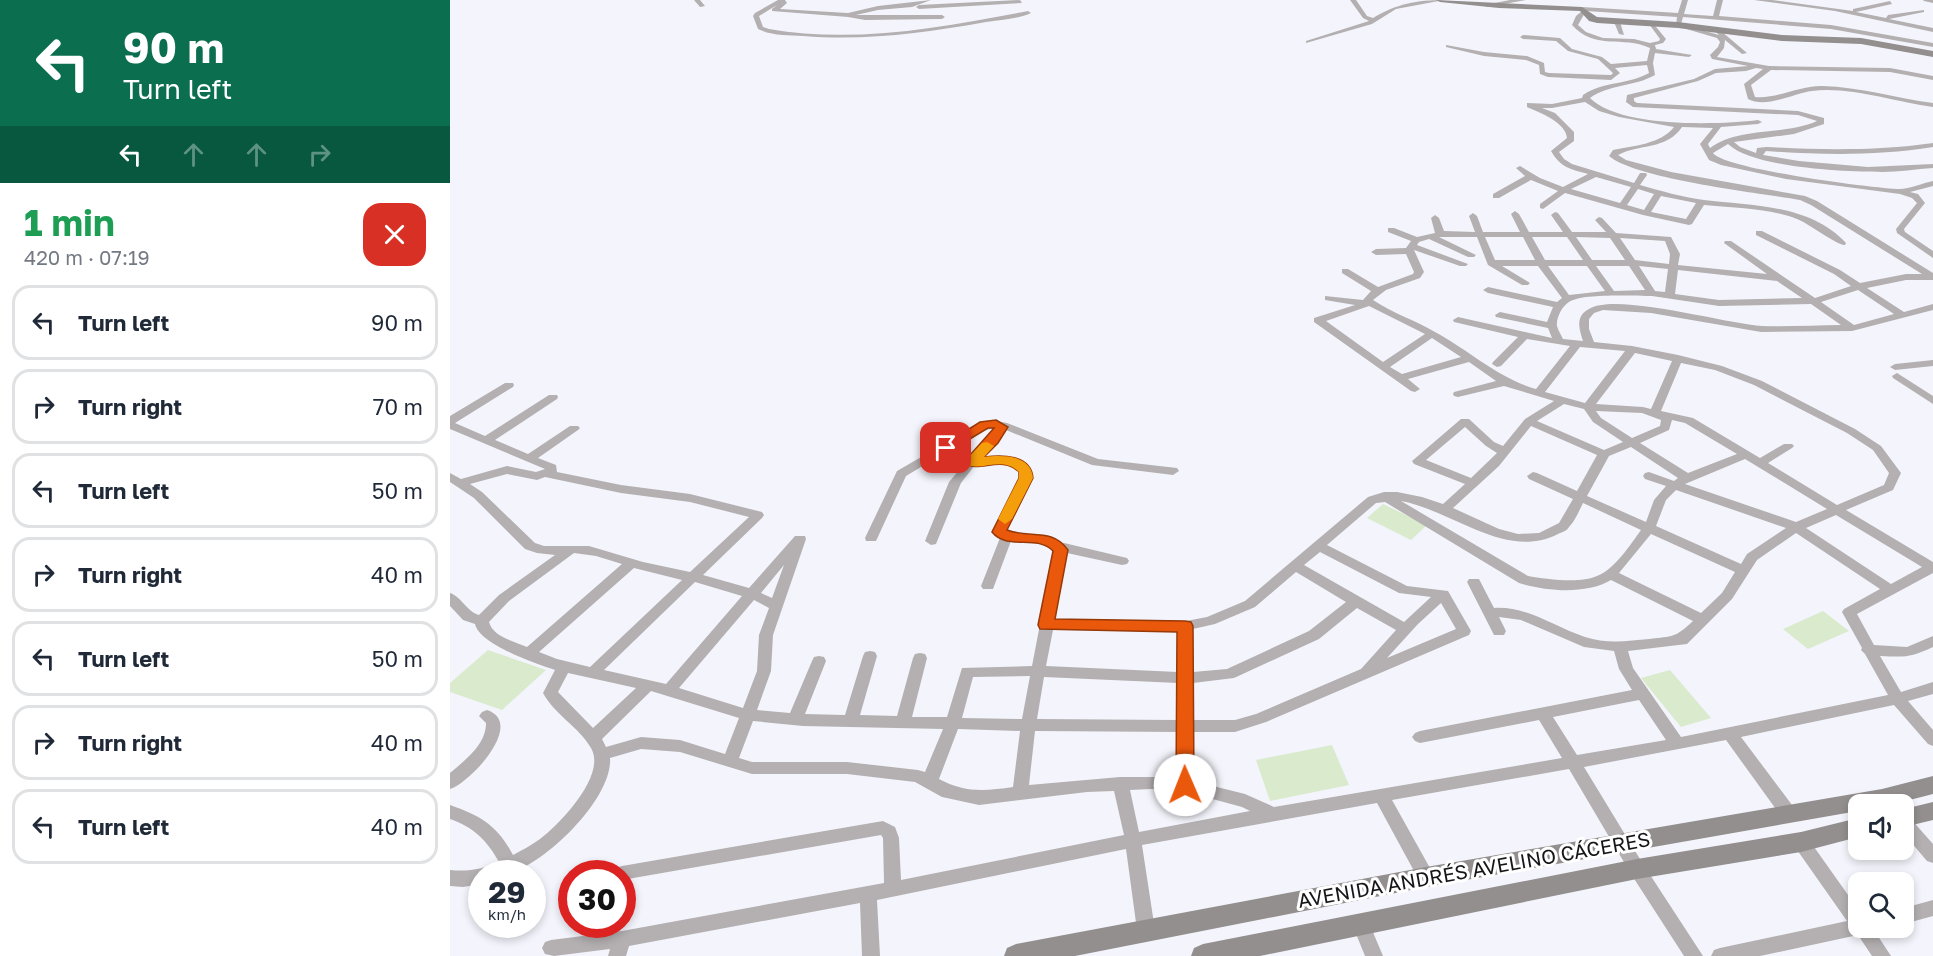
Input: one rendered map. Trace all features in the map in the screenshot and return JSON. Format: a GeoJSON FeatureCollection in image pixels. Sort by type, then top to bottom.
{"type":"FeatureCollection","features":[{"type":"Feature","properties":{"kind":"street"},"geometry":{"type":"LineString","coordinates":[[697,0],[702,6]]}},
{"type":"Feature","properties":{"kind":"street"},"geometry":{"type":"LineString","coordinates":[[782,0],[758,13],[756,16],[760,28],[769,32],[820,37],[882,35],[940,30],[1028,13]]}},
{"type":"Feature","properties":{"kind":"street"},"geometry":{"type":"LineString","coordinates":[[789,0],[774,10],[862,18],[942,16]]}},
{"type":"Feature","properties":{"kind":"street"},"geometry":{"type":"LineString","coordinates":[[886,0],[894,3],[895,6]]}},
{"type":"Feature","properties":{"kind":"street"},"geometry":{"type":"LineString","coordinates":[[905,6],[928,0]]}},
{"type":"Feature","properties":{"kind":"street"},"geometry":{"type":"LineString","coordinates":[[1353,0],[1365,17],[1374,21]]}},
{"type":"Feature","properties":{"kind":"street"},"geometry":{"type":"LineString","coordinates":[[1308,42],[1374,21],[1394,8],[1440,0],[1487,5],[1681,14],[1754,20],[1854,30],[1933,45]]}},
{"type":"Feature","properties":{"kind":"street"},"geometry":{"type":"LineString","coordinates":[[1487,5],[1523,0]]}},
{"type":"Feature","properties":{"kind":"street"},"geometry":{"type":"LineString","coordinates":[[1678,26],[1685,0]]}},
{"type":"Feature","properties":{"kind":"street"},"geometry":{"type":"LineString","coordinates":[[1716,17],[1720,0]]}},
{"type":"Feature","properties":{"kind":"street"},"geometry":{"type":"LineString","coordinates":[[1754,20],[1756,0],[1848,11],[1933,30]]}},
{"type":"Feature","properties":{"kind":"street"},"geometry":{"type":"LineString","coordinates":[[1926,0],[1933,0]]}},
{"type":"Feature","properties":{"kind":"street"},"geometry":{"type":"LineString","coordinates":[[848,15],[895,6],[1020,2]]}},
{"type":"Feature","properties":{"kind":"street"},"geometry":{"type":"LineString","coordinates":[[1848,11],[1890,3]]}},
{"type":"Feature","properties":{"kind":"street"},"geometry":{"type":"LineString","coordinates":[[1583,11],[1592,20],[1732,30],[1782,38],[1861,41],[1933,54]]}},
{"type":"Feature","properties":{"kind":"street"},"geometry":{"type":"LineString","coordinates":[[1583,11],[1578,16],[1575,26],[1586,36],[1689,55]]}},
{"type":"Feature","properties":{"kind":"street"},"geometry":{"type":"LineString","coordinates":[[1881,18],[1922,11]]}},
{"type":"Feature","properties":{"kind":"street"},"geometry":{"type":"LineString","coordinates":[[1729,18],[1732,30]]}},
{"type":"Feature","properties":{"kind":"street"},"geometry":{"type":"LineString","coordinates":[[1911,25],[1933,21]]}},
{"type":"Feature","properties":{"kind":"street"},"geometry":{"type":"LineString","coordinates":[[1617,22],[1622,34]]}},
{"type":"Feature","properties":{"kind":"street"},"geometry":{"type":"LineString","coordinates":[[1651,48],[1663,39],[1652,24]]}},
{"type":"Feature","properties":{"kind":"street"},"geometry":{"type":"LineString","coordinates":[[1678,26],[1719,37],[1723,42],[1721,48],[1713,55],[1714,58],[1769,68],[1890,70],[1933,78]]}},
{"type":"Feature","properties":{"kind":"street"},"geometry":{"type":"LineString","coordinates":[[1700,28],[1723,33],[1744,53]]}},
{"type":"Feature","properties":{"kind":"street"},"geometry":{"type":"LineString","coordinates":[[1523,37],[1558,39],[1570,50],[1597,57],[1617,73],[1598,85],[1597,89]]}},
{"type":"Feature","properties":{"kind":"street"},"geometry":{"type":"LineString","coordinates":[[1448,46],[1484,54],[1532,59],[1542,64],[1542,73],[1548,75],[1613,77]]}},
{"type":"Feature","properties":{"kind":"street"},"geometry":{"type":"LineString","coordinates":[[1586,100],[1586,97],[1597,89],[1649,77],[1654,71],[1650,63],[1651,48]]}},
{"type":"Feature","properties":{"kind":"street"},"geometry":{"type":"LineString","coordinates":[[1608,66],[1650,63]]}},
{"type":"Feature","properties":{"kind":"street"},"geometry":{"type":"LineString","coordinates":[[1708,153],[1715,145],[1729,141],[1806,129],[1821,122],[1820,118],[1798,113],[1636,105],[1630,102],[1630,97],[1696,80],[1715,70],[1746,69],[1754,66]]}},
{"type":"Feature","properties":{"kind":"street"},"geometry":{"type":"LineString","coordinates":[[1769,68],[1747,84],[1752,99],[1760,100],[1819,88],[1854,91],[1933,105]]}},
{"type":"Feature","properties":{"kind":"street"},"geometry":{"type":"LineString","coordinates":[[1758,122],[1718,126],[1675,123],[1612,114],[1599,110],[1586,100],[1552,106],[1530,105],[1552,115],[1570,132],[1570,139],[1555,152],[1561,161],[1595,174],[1659,193],[1701,202],[1732,204],[1798,216],[1825,230],[1842,243]]}},
{"type":"Feature","properties":{"kind":"street"},"geometry":{"type":"LineString","coordinates":[[1675,123],[1678,127],[1676,132],[1667,137],[1650,144],[1616,152],[1613,156],[1626,164],[1703,182],[1802,198],[1814,203],[1933,277]]}},
{"type":"Feature","properties":{"kind":"street"},"geometry":{"type":"LineString","coordinates":[[1718,126],[1704,144],[1712,158],[1724,163],[1786,177],[1915,196],[1921,203],[1900,229],[1901,234],[1933,255]]}},
{"type":"Feature","properties":{"kind":"street"},"geometry":{"type":"LineString","coordinates":[[1729,141],[1731,146],[1738,150],[1840,169],[1885,170],[1933,166]]}},
{"type":"Feature","properties":{"kind":"street"},"geometry":{"type":"LineString","coordinates":[[1762,156],[1758,152],[1760,150],[1834,154],[1910,149],[1933,145]]}},
{"type":"Feature","properties":{"kind":"street"},"geometry":{"type":"LineString","coordinates":[[1520,168],[1530,177],[1564,190],[1662,218],[1689,222],[1701,202]]}},
{"type":"Feature","properties":{"kind":"street"},"geometry":{"type":"LineString","coordinates":[[1543,206],[1564,190],[1595,174]]}},
{"type":"Feature","properties":{"kind":"street"},"geometry":{"type":"LineString","coordinates":[[1622,206],[1643,175]]}},
{"type":"Feature","properties":{"kind":"street"},"geometry":{"type":"LineString","coordinates":[[1496,196],[1530,177]]}},
{"type":"Feature","properties":{"kind":"street"},"geometry":{"type":"LineString","coordinates":[[1900,192],[1933,183]]}},
{"type":"Feature","properties":{"kind":"street"},"geometry":{"type":"LineString","coordinates":[[1646,213],[1659,193]]}},
{"type":"Feature","properties":{"kind":"street"},"geometry":{"type":"LineString","coordinates":[[1515,214],[1525,236],[1563,301]]}},
{"type":"Feature","properties":{"kind":"street"},"geometry":{"type":"LineString","coordinates":[[1555,215],[1611,293]]}},
{"type":"Feature","properties":{"kind":"street"},"geometry":{"type":"LineString","coordinates":[[1473,216],[1491,263],[1525,283]]}},
{"type":"Feature","properties":{"kind":"street"},"geometry":{"type":"LineString","coordinates":[[1435,218],[1440,234]]}},
{"type":"Feature","properties":{"kind":"street"},"geometry":{"type":"LineString","coordinates":[[1599,220],[1613,235],[1652,293]]}},
{"type":"Feature","properties":{"kind":"street"},"geometry":{"type":"LineString","coordinates":[[1391,230],[1412,246],[1463,264]]}},
{"type":"Feature","properties":{"kind":"street"},"geometry":{"type":"LineString","coordinates":[[1759,233],[1860,286],[1902,315]]}},
{"type":"Feature","properties":{"kind":"street"},"geometry":{"type":"LineString","coordinates":[[1376,252],[1412,246],[1428,236],[1440,234],[1613,235],[1668,239],[1675,254],[1670,294]]}},
{"type":"Feature","properties":{"kind":"street"},"geometry":{"type":"LineString","coordinates":[[1428,236],[1472,255]]}},
{"type":"Feature","properties":{"kind":"street"},"geometry":{"type":"LineString","coordinates":[[1728,243],[1852,328]]}},
{"type":"Feature","properties":{"kind":"street"},"geometry":{"type":"LineString","coordinates":[[1370,303],[1368,300],[1370,296],[1378,291],[1417,276],[1419,272],[1412,246]]}},
{"type":"Feature","properties":{"kind":"street"},"geometry":{"type":"LineString","coordinates":[[1491,263],[1633,263],[1782,278]]}},
{"type":"Feature","properties":{"kind":"street"},"geometry":{"type":"LineString","coordinates":[[1345,271],[1378,291]]}},
{"type":"Feature","properties":{"kind":"street"},"geometry":{"type":"LineString","coordinates":[[1488,290],[1563,301],[1611,293],[1652,293],[1719,303],[1773,304],[1815,301],[1860,286],[1905,278],[1933,277]]}},
{"type":"Feature","properties":{"kind":"street"},"geometry":{"type":"LineString","coordinates":[[1328,298],[1370,303],[1432,334],[1505,382],[1588,407],[1656,413],[1689,420],[1933,568]]}},
{"type":"Feature","properties":{"kind":"street"},"geometry":{"type":"LineString","coordinates":[[1559,342],[1552,326],[1563,301]]}},
{"type":"Feature","properties":{"kind":"street"},"geometry":{"type":"LineString","coordinates":[[1370,303],[1318,320],[1415,389]]}},
{"type":"Feature","properties":{"kind":"street"},"geometry":{"type":"LineString","coordinates":[[1539,392],[1583,344],[1584,319],[1591,310],[1602,307],[1651,310],[1761,329],[1852,328],[1933,307]]}},
{"type":"Feature","properties":{"kind":"street"},"geometry":{"type":"LineString","coordinates":[[1500,315],[1552,326]]}},
{"type":"Feature","properties":{"kind":"street"},"geometry":{"type":"LineString","coordinates":[[1458,320],[1559,342],[1632,349],[1678,358],[1718,368],[1758,382],[1851,431],[1877,448],[1895,473],[1889,487],[1796,527],[1752,557],[1726,596],[1682,640],[1620,647],[1581,641],[1514,613],[1501,611],[1491,613]]}},
{"type":"Feature","properties":{"kind":"street"},"geometry":{"type":"LineString","coordinates":[[1384,366],[1432,334]]}},
{"type":"Feature","properties":{"kind":"street"},"geometry":{"type":"LineString","coordinates":[[1497,364],[1525,336]]}},
{"type":"Feature","properties":{"kind":"street"},"geometry":{"type":"LineString","coordinates":[[1588,407],[1632,349]]}},
{"type":"Feature","properties":{"kind":"street"},"geometry":{"type":"LineString","coordinates":[[1401,378],[1470,358]]}},
{"type":"Feature","properties":{"kind":"street"},"geometry":{"type":"LineString","coordinates":[[1656,413],[1678,358]]}},
{"type":"Feature","properties":{"kind":"street"},"geometry":{"type":"LineString","coordinates":[[1930,397],[1896,371],[1933,363]]}},
{"type":"Feature","properties":{"kind":"street"},"geometry":{"type":"LineString","coordinates":[[1458,394],[1505,382]]}},
{"type":"Feature","properties":{"kind":"street"},"geometry":{"type":"LineString","coordinates":[[450,423],[509,385]]}},
{"type":"Feature","properties":{"kind":"street"},"geometry":{"type":"LineString","coordinates":[[488,439],[553,397]]}},
{"type":"Feature","properties":{"kind":"street"},"geometry":{"type":"LineString","coordinates":[[1446,508],[1504,452],[1529,421],[1564,399]]}},
{"type":"Feature","properties":{"kind":"street"},"geometry":{"type":"LineString","coordinates":[[1588,407],[1597,420],[1688,479]]}},
{"type":"Feature","properties":{"kind":"street"},"geometry":{"type":"LineString","coordinates":[[1046,625],[1185,626],[1210,621],[1250,604],[1372,500],[1384,496],[1415,498],[1446,508],[1505,537],[1523,540],[1557,531],[1564,526],[1578,497],[1604,454],[1665,428],[1667,418],[1656,413]]}},
{"type":"Feature","properties":{"kind":"street"},"geometry":{"type":"LineString","coordinates":[[1473,483],[1418,461],[1465,421],[1490,444],[1504,452]]}},
{"type":"Feature","properties":{"kind":"street"},"geometry":{"type":"LineString","coordinates":[[1529,421],[1604,454]]}},
{"type":"Feature","properties":{"kind":"street"},"geometry":{"type":"LineString","coordinates":[[450,423],[531,457],[552,468],[548,474]]}},
{"type":"Feature","properties":{"kind":"street"},"geometry":{"type":"LineString","coordinates":[[871,538],[901,474],[976,429],[996,424],[1002,427],[1008,426],[1095,462],[1173,471]]}},
{"type":"Feature","properties":{"kind":"street"},"geometry":{"type":"LineString","coordinates":[[932,541],[955,482],[1002,427]]}},
{"type":"Feature","properties":{"kind":"street"},"geometry":{"type":"LineString","coordinates":[[531,457],[574,428]]}},
{"type":"Feature","properties":{"kind":"street"},"geometry":{"type":"LineString","coordinates":[[1761,462],[1788,446]]}},
{"type":"Feature","properties":{"kind":"street"},"geometry":{"type":"LineString","coordinates":[[1384,496],[1524,580],[1543,585],[1601,580],[1618,567],[1647,530],[1663,494],[1675,485],[1748,454]]}},
{"type":"Feature","properties":{"kind":"street"},"geometry":{"type":"LineString","coordinates":[[970,462],[1004,459],[1020,466],[1025,471],[1026,478],[999,532],[1007,536],[1044,538],[1061,550],[1037,671],[1020,794]]}},
{"type":"Feature","properties":{"kind":"street"},"geometry":{"type":"LineString","coordinates":[[455,480],[507,470],[537,476],[548,474],[621,489],[690,498],[758,515],[592,673]]}},
{"type":"Feature","properties":{"kind":"street"},"geometry":{"type":"LineString","coordinates":[[1533,476],[1647,530],[1744,571]]}},
{"type":"Feature","properties":{"kind":"street"},"geometry":{"type":"LineString","coordinates":[[1649,476],[1796,527],[1891,590]]}},
{"type":"Feature","properties":{"kind":"street"},"geometry":{"type":"LineString","coordinates":[[455,480],[478,495],[530,546],[546,551],[587,549],[631,563],[753,592],[775,605]]}},
{"type":"Feature","properties":{"kind":"street"},"geometry":{"type":"LineString","coordinates":[[988,586],[1007,536]]}},
{"type":"Feature","properties":{"kind":"street"},"geometry":{"type":"LineString","coordinates":[[669,690],[800,539],[766,635],[764,671],[730,762]]}},
{"type":"Feature","properties":{"kind":"street"},"geometry":{"type":"LineString","coordinates":[[1057,546],[1122,561]]}},
{"type":"Feature","properties":{"kind":"street"},"geometry":{"type":"LineString","coordinates":[[1319,546],[1404,590],[1443,594]]}},
{"type":"Feature","properties":{"kind":"street"},"geometry":{"type":"LineString","coordinates":[[482,621],[504,598],[570,550]]}},
{"type":"Feature","properties":{"kind":"street"},"geometry":{"type":"LineString","coordinates":[[530,652],[631,563]]}},
{"type":"Feature","properties":{"kind":"street"},"geometry":{"type":"LineString","coordinates":[[1295,566],[1405,629]]}},
{"type":"Feature","properties":{"kind":"street"},"geometry":{"type":"LineString","coordinates":[[1933,568],[1849,612],[1897,699],[1933,740]]}},
{"type":"Feature","properties":{"kind":"street"},"geometry":{"type":"LineString","coordinates":[[1609,574],[1704,620]]}},
{"type":"Feature","properties":{"kind":"street"},"geometry":{"type":"LineString","coordinates":[[1474,582],[1499,631]]}},
{"type":"Feature","properties":{"kind":"street"},"geometry":{"type":"LineString","coordinates":[[482,621],[483,628],[493,638],[554,664],[669,690],[749,715],[851,721],[1235,726],[1261,718],[1464,631],[1443,594]]}},
{"type":"Feature","properties":{"kind":"street"},"geometry":{"type":"LineString","coordinates":[[1364,673],[1405,629],[1443,594]]}},
{"type":"Feature","properties":{"kind":"street"},"geometry":{"type":"LineString","coordinates":[[450,598],[468,617],[482,621]]}},
{"type":"Feature","properties":{"kind":"street"},"geometry":{"type":"LineString","coordinates":[[930,781],[953,723],[967,672],[1037,671],[1185,678],[1228,674],[1314,635],[1356,602]]}},
{"type":"Feature","properties":{"kind":"street"},"geometry":{"type":"LineString","coordinates":[[1185,626],[1185,785]]}},
{"type":"Feature","properties":{"kind":"street"},"geometry":{"type":"LineString","coordinates":[[1868,650],[1909,652],[1933,640]]}},
{"type":"Feature","properties":{"kind":"street"},"geometry":{"type":"LineString","coordinates":[[1620,647],[1626,669],[1677,744]]}},
{"type":"Feature","properties":{"kind":"street"},"geometry":{"type":"LineString","coordinates":[[1915,649],[1933,655]]}},
{"type":"Feature","properties":{"kind":"street"},"geometry":{"type":"LineString","coordinates":[[851,721],[870,656]]}},
{"type":"Feature","properties":{"kind":"street"},"geometry":{"type":"LineString","coordinates":[[903,722],[920,658]]}},
{"type":"Feature","properties":{"kind":"street"},"geometry":{"type":"LineString","coordinates":[[795,719],[819,661]]}},
{"type":"Feature","properties":{"kind":"street"},"geometry":{"type":"LineString","coordinates":[[518,860],[547,843],[568,822],[586,800],[602,770],[602,754],[593,738],[550,693],[564,667]]}},
{"type":"Feature","properties":{"kind":"street"},"geometry":{"type":"LineString","coordinates":[[593,738],[648,685]]}},
{"type":"Feature","properties":{"kind":"street"},"geometry":{"type":"LineString","coordinates":[[551,948],[619,948],[1133,840],[1677,744],[1897,699],[1933,688]]}},
{"type":"Feature","properties":{"kind":"street"},"geometry":{"type":"LineString","coordinates":[[1420,737],[1641,694]]}},
{"type":"Feature","properties":{"kind":"street"},"geometry":{"type":"LineString","coordinates":[[1543,713],[1571,763],[1694,956]]}},
{"type":"Feature","properties":{"kind":"street"},"geometry":{"type":"LineString","coordinates":[[450,783],[479,755],[492,738],[495,727],[493,720],[487,716]]}},
{"type":"Feature","properties":{"kind":"street"},"geometry":{"type":"LineString","coordinates":[[1730,733],[1789,814]]}},
{"type":"Feature","properties":{"kind":"street"},"geometry":{"type":"LineString","coordinates":[[602,754],[641,743],[680,746],[752,768],[847,768],[918,776],[948,792],[979,798],[1086,785],[1172,782],[1245,801],[1273,814]]}},
{"type":"Feature","properties":{"kind":"street"},"geometry":{"type":"LineString","coordinates":[[1120,783],[1133,840],[1146,930]]}},
{"type":"Feature","properties":{"kind":"street","name":"AVENIDA ANDRÉS AVELINO CÁCERES"},"geometry":{"type":"LineString","coordinates":[[1906,794],[1933,785]]}},
{"type":"Feature","properties":{"kind":"street"},"geometry":{"type":"LineString","coordinates":[[1382,796],[1426,877]]}},
{"type":"Feature","properties":{"kind":"street","name":"AVENIDA ANDRÉS AVELINO CÁCERES"},"geometry":{"type":"LineString","coordinates":[[1016,956],[1426,877],[1789,814],[1848,806]]}},
{"type":"Feature","properties":{"kind":"street"},"geometry":{"type":"LineString","coordinates":[[450,812],[471,819],[489,831],[498,842],[507,860]]}},
{"type":"Feature","properties":{"kind":"street"},"geometry":{"type":"LineString","coordinates":[[1914,816],[1933,812]]}},
{"type":"Feature","properties":{"kind":"street"},"geometry":{"type":"LineString","coordinates":[[636,871],[883,828],[889,832],[891,838],[893,889]]}},
{"type":"Feature","properties":{"kind":"street","name":"AVENIDA ANDRÉS AVELINO CÁCERES"},"geometry":{"type":"LineString","coordinates":[[1203,956],[1637,869],[1801,842],[1848,830]]}},
{"type":"Feature","properties":{"kind":"street"},"geometry":{"type":"LineString","coordinates":[[1914,834],[1933,856]]}},
{"type":"Feature","properties":{"kind":"street"},"geometry":{"type":"LineString","coordinates":[[1801,842],[1848,908]]}},
{"type":"Feature","properties":{"kind":"street"},"geometry":{"type":"LineString","coordinates":[[450,878],[468,877]]}},
{"type":"Feature","properties":{"kind":"street"},"geometry":{"type":"LineString","coordinates":[[868,894],[871,956]]}},
{"type":"Feature","properties":{"kind":"street"},"geometry":{"type":"LineString","coordinates":[[1914,913],[1933,908]]}},
{"type":"Feature","properties":{"kind":"street"},"geometry":{"type":"LineString","coordinates":[[1361,924],[1374,956]]}},
{"type":"Feature","properties":{"kind":"street"},"geometry":{"type":"LineString","coordinates":[[1720,956],[1848,929]]}},
{"type":"Feature","properties":{"kind":"street"},"geometry":{"type":"LineString","coordinates":[[1868,938],[1882,956]]}},
{"type":"Feature","properties":{"kind":"green space"},"geometry":{"type":"Polygon","coordinates":[[[1383,504],[1427,525],[1411,540],[1367,518],[1383,504]]]}},
{"type":"Feature","properties":{"kind":"green space"},"geometry":{"type":"Polygon","coordinates":[[[1823,611],[1849,631],[1808,649],[1783,629],[1823,611]]]}},
{"type":"Feature","properties":{"kind":"green space"},"geometry":{"type":"Polygon","coordinates":[[[488,650],[546,670],[502,710],[450,692],[450,683],[488,650]]]}},
{"type":"Feature","properties":{"kind":"green space"},"geometry":{"type":"Polygon","coordinates":[[[1670,670],[1711,718],[1681,727],[1641,678],[1670,670]]]}},
{"type":"Feature","properties":{"kind":"green space"},"geometry":{"type":"Polygon","coordinates":[[[1332,745],[1349,785],[1270,801],[1256,760],[1332,745]]]}},
{"type":"Feature","properties":{"kind":"slow traffic"},"geometry":{"type":"LineString","coordinates":[[987,446],[970,462],[1011,460],[1025,471],[1026,478],[1005,519]]}},
{"type":"Feature","properties":{"kind":"route"},"geometry":{"type":"LineString","coordinates":[[946,448],[985,425],[996,424],[1002,427],[993,440],[970,462],[1011,460],[1025,471],[1026,478],[999,532],[1010,537],[1044,538],[1061,550],[1046,625],[1185,626],[1185,785]]}}]}
